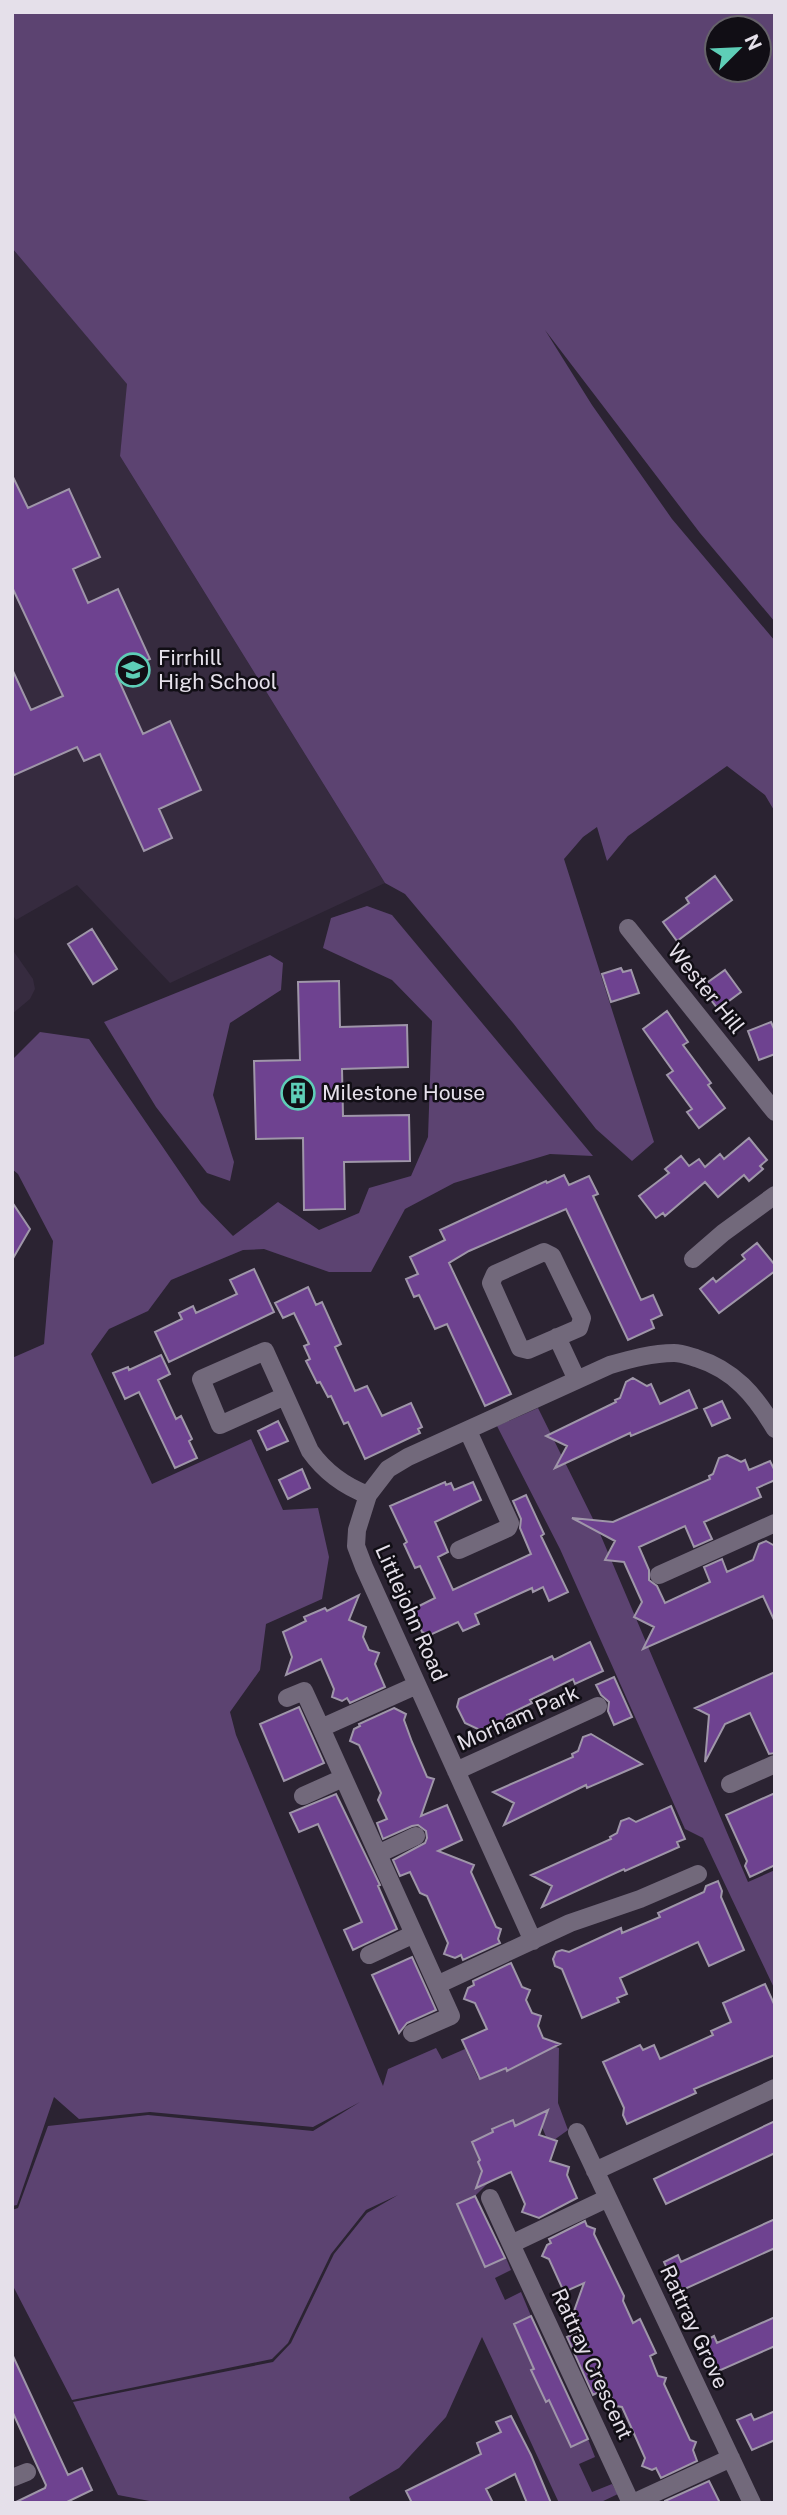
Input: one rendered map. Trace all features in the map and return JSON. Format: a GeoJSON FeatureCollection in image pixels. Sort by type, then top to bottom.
{"type":"FeatureCollection","features":[{"type":"Feature","properties":{"kind":"street","name":"Wester Hill"},"geometry":{"type":"LineString","coordinates":[[628,928],[773,1106]]}},
{"type":"Feature","properties":{"kind":"street"},"geometry":{"type":"LineString","coordinates":[[693,1259],[775,1195]]}},
{"type":"Feature","properties":{"kind":"street"},"geometry":{"type":"LineString","coordinates":[[544,1252],[552,1256],[582,1318],[579,1328],[557,1337],[528,1350],[520,1348],[491,1283],[495,1274],[544,1252]]}},
{"type":"Feature","properties":{"kind":"street"},"geometry":{"type":"LineString","coordinates":[[557,1337],[577,1380]]}},
{"type":"Feature","properties":{"kind":"street"},"geometry":{"type":"LineString","coordinates":[[285,1396],[220,1425],[201,1379],[265,1351],[310,1451],[320,1466],[353,1489],[368,1495]]}},
{"type":"Feature","properties":{"kind":"street","name":"Littlejohn Road"},"geometry":{"type":"LineString","coordinates":[[533,1941],[356,1546],[359,1523],[368,1495],[388,1469],[408,1457],[610,1365],[643,1356],[678,1353],[708,1362],[730,1373],[750,1392],[775,1429]]}},
{"type":"Feature","properties":{"kind":"street"},"geometry":{"type":"LineString","coordinates":[[459,1550],[508,1528],[510,1523],[468,1431]]}},
{"type":"Feature","properties":{"kind":"street"},"geometry":{"type":"LineString","coordinates":[[659,1575],[775,1523]]}},
{"type":"Feature","properties":{"kind":"street"},"geometry":{"type":"LineString","coordinates":[[321,1728],[417,1685]]}},
{"type":"Feature","properties":{"kind":"street"},"geometry":{"type":"LineString","coordinates":[[287,1698],[304,1690],[451,2016],[412,2034]]}},
{"type":"Feature","properties":{"kind":"street","name":"Morham Park"},"geometry":{"type":"LineString","coordinates":[[456,1771],[598,1706]]}},
{"type":"Feature","properties":{"kind":"street"},"geometry":{"type":"LineString","coordinates":[[730,1784],[775,1764]]}},
{"type":"Feature","properties":{"kind":"street"},"geometry":{"type":"LineString","coordinates":[[303,1796],[344,1778]]}},
{"type":"Feature","properties":{"kind":"street"},"geometry":{"type":"LineString","coordinates":[[378,1854],[416,1836]]}},
{"type":"Feature","properties":{"kind":"street"},"geometry":{"type":"LineString","coordinates":[[437,1985],[570,1923],[640,1899],[698,1874]]}},
{"type":"Feature","properties":{"kind":"street"},"geometry":{"type":"LineString","coordinates":[[369,1955],[414,1934]]}},
{"type":"Feature","properties":{"kind":"street"},"geometry":{"type":"LineString","coordinates":[[595,2171],[775,2088]]}},
{"type":"Feature","properties":{"kind":"street","name":"Rattray Grove"},"geometry":{"type":"LineString","coordinates":[[577,2132],[752,2503]]}},
{"type":"Feature","properties":{"kind":"street","name":"Rattray Crescent"},"geometry":{"type":"LineString","coordinates":[[490,2198],[632,2503],[731,2458]]}},
{"type":"Feature","properties":{"kind":"street"},"geometry":{"type":"LineString","coordinates":[[511,2244],[608,2198]]}},
{"type":"Feature","properties":{"kind":"shaded area"},"geometry":{"type":"Polygon","coordinates":[[[12,12],[775,12],[775,622],[700,533],[545,330],[592,405],[672,519],[775,641],[775,812],[765,795],[727,766],[628,836],[607,861],[597,827],[583,837],[564,859],[654,1142],[632,1161],[596,1129],[513,1023],[405,894],[385,883],[120,456],[127,384],[12,248],[12,12]]]}},
{"type":"Feature","properties":{"kind":"shaded area","name":"Firrhill High School"},"geometry":{"type":"Polygon","coordinates":[[[12,248],[128,384],[120,456],[385,883],[170,983],[77,885],[16,920],[12,914],[12,248]]]}},
{"type":"Feature","properties":{"kind":"shaded area"},"geometry":{"type":"Polygon","coordinates":[[[367,906],[392,915],[593,1156],[550,1154],[454,1183],[405,1209],[371,1272],[329,1272],[264,1249],[243,1250],[171,1280],[148,1311],[109,1329],[91,1354],[152,1484],[251,1439],[283,1510],[318,1508],[329,1557],[322,1599],[266,1624],[260,1670],[230,1712],[236,1735],[383,2086],[388,2069],[436,2048],[442,2059],[465,2049],[478,2078],[505,2066],[508,2071],[528,2061],[527,2056],[550,2045],[559,2048],[558,2103],[568,2130],[554,2140],[547,2139],[542,2127],[544,2122],[536,2116],[517,2129],[512,2120],[492,2129],[494,2135],[478,2162],[482,2181],[488,2183],[475,2196],[457,2204],[485,2267],[506,2258],[511,2270],[495,2278],[505,2300],[521,2292],[531,2316],[514,2325],[534,2368],[531,2370],[547,2401],[549,2400],[571,2447],[588,2439],[595,2457],[579,2464],[592,2492],[612,2484],[618,2494],[599,2503],[559,2503],[482,2337],[446,2417],[399,2468],[349,2497],[351,2503],[160,2503],[118,2495],[73,2402],[273,2362],[291,2343],[334,2254],[367,2213],[398,2195],[366,2210],[331,2254],[288,2343],[272,2359],[72,2400],[12,2284],[12,2210],[18,2208],[48,2126],[148,2115],[313,2131],[360,2102],[313,2127],[150,2112],[79,2119],[54,2097],[17,2205],[12,2206],[12,1358],[44,1344],[53,1241],[18,1174],[12,1169],[12,1060],[40,1032],[89,1039],[201,1203],[233,1236],[278,1202],[319,1230],[359,1213],[369,1188],[411,1176],[428,1137],[432,1021],[392,980],[323,948],[331,918],[367,906]]]}},
{"type":"Feature","properties":{"kind":"shaded area"},"geometry":{"type":"Polygon","coordinates":[[[12,949],[33,979],[35,989],[30,999],[12,1014],[12,949]]]}},
{"type":"Feature","properties":{"kind":"shaded area"},"geometry":{"type":"Polygon","coordinates":[[[270,955],[283,963],[281,990],[230,1023],[213,1095],[234,1162],[230,1181],[207,1173],[156,1107],[104,1022],[270,955]]]}},
{"type":"Feature","properties":{"kind":"shaded area"},"geometry":{"type":"Polygon","coordinates":[[[538,1408],[598,1529],[748,1882],[775,1870],[775,1990],[703,1838],[685,1829],[560,1549],[497,1426],[538,1408]]]}},
{"type":"Feature","properties":{"kind":"building"},"geometry":{"type":"Polygon","coordinates":[[[12,475],[28,508],[69,489],[100,557],[73,569],[88,603],[118,589],[150,659],[116,674],[143,734],[170,721],[201,790],[159,809],[172,838],[144,851],[100,754],[84,761],[77,747],[12,776],[12,669],[31,710],[63,696],[12,587],[12,475]]]}},
{"type":"Feature","properties":{"kind":"building"},"geometry":{"type":"Polygon","coordinates":[[[715,876],[732,900],[677,941],[663,922],[689,903],[686,898],[715,876]]]}},
{"type":"Feature","properties":{"kind":"building"},"geometry":{"type":"Polygon","coordinates":[[[92,929],[117,969],[93,984],[68,944],[92,929]]]}},
{"type":"Feature","properties":{"kind":"building"},"geometry":{"type":"Polygon","coordinates":[[[621,968],[623,972],[631,970],[639,993],[611,1002],[602,974],[621,968]]]}},
{"type":"Feature","properties":{"kind":"building"},"geometry":{"type":"Polygon","coordinates":[[[725,970],[741,992],[718,1009],[701,987],[725,970]]]}},
{"type":"Feature","properties":{"kind":"building","name":"Milestone House"},"geometry":{"type":"Polygon","coordinates":[[[339,981],[340,1027],[407,1025],[408,1067],[342,1069],[343,1116],[409,1115],[410,1161],[344,1162],[345,1209],[304,1210],[303,1138],[256,1139],[254,1061],[300,1060],[298,982],[339,981]]]}},
{"type":"Feature","properties":{"kind":"building"},"geometry":{"type":"Polygon","coordinates":[[[667,1011],[688,1042],[683,1045],[711,1083],[708,1085],[725,1108],[699,1128],[687,1112],[692,1109],[667,1075],[673,1071],[643,1029],[667,1011]]]}},
{"type":"Feature","properties":{"kind":"building"},"geometry":{"type":"Polygon","coordinates":[[[771,1022],[775,1031],[775,1054],[759,1060],[748,1031],[771,1022]]]}},
{"type":"Feature","properties":{"kind":"building"},"geometry":{"type":"Polygon","coordinates":[[[749,1138],[767,1160],[760,1166],[763,1169],[749,1181],[744,1175],[718,1197],[705,1182],[665,1216],[663,1213],[656,1218],[639,1196],[669,1173],[665,1169],[681,1156],[689,1166],[699,1159],[705,1167],[720,1154],[724,1159],[749,1138]]]}},
{"type":"Feature","properties":{"kind":"building"},"geometry":{"type":"Polygon","coordinates":[[[564,1175],[569,1185],[589,1176],[598,1194],[593,1196],[641,1300],[653,1295],[662,1315],[651,1320],[654,1328],[628,1340],[566,1209],[469,1251],[449,1263],[511,1394],[485,1406],[447,1324],[435,1329],[419,1295],[414,1297],[406,1279],[418,1274],[410,1257],[445,1240],[440,1230],[564,1175]]]}},
{"type":"Feature","properties":{"kind":"building"},"geometry":{"type":"Polygon","coordinates":[[[12,1202],[30,1229],[12,1260],[12,1202]]]}},
{"type":"Feature","properties":{"kind":"building"},"geometry":{"type":"Polygon","coordinates":[[[757,1243],[775,1265],[775,1271],[719,1313],[700,1289],[713,1278],[716,1282],[745,1259],[742,1255],[757,1243]]]}},
{"type":"Feature","properties":{"kind":"building"},"geometry":{"type":"Polygon","coordinates":[[[254,1269],[274,1312],[169,1362],[155,1332],[182,1319],[179,1313],[193,1306],[196,1313],[237,1294],[230,1280],[254,1269]]]}},
{"type":"Feature","properties":{"kind":"building"},"geometry":{"type":"Polygon","coordinates":[[[308,1287],[316,1305],[322,1302],[341,1344],[335,1347],[355,1391],[367,1386],[382,1416],[411,1403],[422,1427],[418,1429],[420,1433],[365,1459],[348,1422],[344,1424],[331,1396],[328,1397],[320,1382],[317,1383],[306,1361],[310,1359],[304,1346],[309,1344],[294,1313],[283,1318],[275,1303],[308,1287]]]}},
{"type":"Feature","properties":{"kind":"building"},"geometry":{"type":"Polygon","coordinates":[[[161,1355],[170,1374],[158,1380],[176,1419],[181,1416],[197,1458],[175,1468],[139,1392],[125,1399],[113,1373],[128,1367],[129,1370],[161,1355]]]}},
{"type":"Feature","properties":{"kind":"building"},"geometry":{"type":"Polygon","coordinates":[[[633,1378],[647,1386],[651,1384],[660,1404],[689,1390],[697,1408],[631,1436],[630,1433],[555,1468],[567,1446],[546,1436],[616,1402],[626,1382],[633,1378]]]}},
{"type":"Feature","properties":{"kind":"building"},"geometry":{"type":"Polygon","coordinates":[[[722,1401],[730,1418],[712,1426],[704,1409],[722,1401]]]}},
{"type":"Feature","properties":{"kind":"building"},"geometry":{"type":"Polygon","coordinates":[[[278,1421],[288,1441],[267,1450],[258,1431],[278,1421]]]}},
{"type":"Feature","properties":{"kind":"building"},"geometry":{"type":"Polygon","coordinates":[[[727,1455],[741,1462],[745,1460],[749,1470],[770,1461],[775,1471],[775,1480],[757,1488],[761,1497],[704,1522],[712,1539],[694,1547],[685,1526],[639,1547],[649,1570],[649,1580],[657,1586],[665,1603],[710,1582],[704,1567],[722,1559],[727,1572],[753,1560],[759,1544],[766,1541],[775,1546],[775,1622],[763,1596],[643,1649],[654,1627],[634,1617],[642,1602],[624,1562],[605,1560],[615,1541],[572,1518],[613,1522],[710,1479],[709,1476],[713,1474],[719,1458],[727,1455]]]}},
{"type":"Feature","properties":{"kind":"building"},"geometry":{"type":"Polygon","coordinates":[[[302,1469],[310,1488],[288,1499],[279,1480],[302,1469]]]}},
{"type":"Feature","properties":{"kind":"building"},"geometry":{"type":"Polygon","coordinates":[[[445,1482],[446,1485],[451,1483],[454,1490],[473,1482],[481,1500],[435,1522],[448,1552],[438,1557],[453,1590],[531,1554],[513,1501],[526,1495],[544,1534],[541,1536],[568,1592],[549,1601],[543,1587],[533,1592],[532,1588],[475,1614],[479,1624],[463,1631],[458,1622],[430,1635],[422,1632],[415,1615],[417,1607],[435,1598],[420,1566],[415,1568],[404,1544],[407,1542],[390,1506],[445,1482]]]}},
{"type":"Feature","properties":{"kind":"building"},"geometry":{"type":"Polygon","coordinates":[[[359,1595],[349,1620],[366,1627],[363,1637],[369,1650],[379,1653],[375,1664],[385,1687],[350,1703],[347,1698],[342,1701],[332,1697],[334,1689],[321,1659],[286,1675],[292,1657],[283,1632],[306,1621],[304,1617],[325,1608],[327,1611],[359,1595]]]}},
{"type":"Feature","properties":{"kind":"building"},"geometry":{"type":"Polygon","coordinates":[[[590,1642],[603,1671],[575,1684],[573,1679],[530,1700],[532,1703],[507,1715],[509,1719],[482,1731],[465,1723],[457,1707],[459,1699],[552,1656],[554,1660],[590,1642]]]}},
{"type":"Feature","properties":{"kind":"building"},"geometry":{"type":"Polygon","coordinates":[[[775,1672],[775,1753],[769,1754],[750,1713],[725,1724],[705,1762],[709,1715],[695,1708],[775,1672]]]}},
{"type":"Feature","properties":{"kind":"building"},"geometry":{"type":"Polygon","coordinates":[[[614,1677],[632,1717],[614,1725],[608,1711],[609,1702],[601,1695],[596,1685],[614,1677]]]}},
{"type":"Feature","properties":{"kind":"building"},"geometry":{"type":"Polygon","coordinates":[[[299,1707],[324,1763],[284,1781],[260,1724],[299,1707]]]}},
{"type":"Feature","properties":{"kind":"building"},"geometry":{"type":"Polygon","coordinates":[[[394,1708],[406,1714],[404,1720],[427,1777],[434,1779],[421,1816],[447,1805],[462,1840],[438,1851],[474,1865],[471,1872],[496,1927],[501,1929],[498,1939],[500,1943],[463,1960],[461,1955],[455,1958],[444,1954],[448,1943],[427,1896],[420,1893],[410,1872],[400,1876],[393,1860],[425,1843],[426,1831],[418,1825],[412,1826],[383,1839],[377,1823],[387,1819],[378,1800],[381,1793],[359,1745],[350,1741],[359,1724],[394,1708]]]}},
{"type":"Feature","properties":{"kind":"building"},"geometry":{"type":"Polygon","coordinates":[[[591,1734],[642,1764],[587,1788],[586,1785],[504,1825],[514,1803],[493,1792],[573,1757],[572,1754],[578,1751],[583,1737],[591,1734]]]}},
{"type":"Feature","properties":{"kind":"building"},"geometry":{"type":"Polygon","coordinates":[[[775,1793],[775,1865],[750,1877],[745,1866],[747,1861],[726,1815],[775,1793]]]}},
{"type":"Feature","properties":{"kind":"building"},"geometry":{"type":"Polygon","coordinates":[[[336,1794],[380,1885],[378,1886],[397,1929],[353,1950],[344,1930],[362,1922],[318,1824],[299,1832],[290,1813],[336,1794]]]}},
{"type":"Feature","properties":{"kind":"building"},"geometry":{"type":"Polygon","coordinates":[[[671,1806],[685,1839],[677,1842],[679,1847],[542,1907],[552,1886],[531,1875],[611,1839],[610,1837],[617,1833],[621,1821],[629,1818],[636,1822],[671,1806]]]}},
{"type":"Feature","properties":{"kind":"building"},"geometry":{"type":"Polygon","coordinates":[[[718,1881],[721,1897],[744,1950],[709,1966],[698,1942],[620,1978],[627,1994],[617,1998],[619,2002],[582,2018],[562,1969],[555,1966],[553,1959],[556,1952],[569,1952],[621,1928],[622,1933],[660,1917],[658,1913],[704,1892],[706,1886],[718,1881]]]}},
{"type":"Feature","properties":{"kind":"building"},"geometry":{"type":"Polygon","coordinates":[[[412,1957],[436,2010],[407,2023],[399,2033],[372,1975],[412,1957]]]}},
{"type":"Feature","properties":{"kind":"building"},"geometry":{"type":"Polygon","coordinates":[[[511,1963],[522,1987],[530,1990],[526,2000],[532,2013],[541,2016],[538,2026],[543,2038],[560,2044],[507,2071],[506,2068],[480,2079],[462,2040],[487,2029],[475,2003],[464,1999],[468,1988],[474,1985],[473,1981],[511,1963]]]}},
{"type":"Feature","properties":{"kind":"building"},"geometry":{"type":"Polygon","coordinates":[[[765,1984],[775,2006],[775,2055],[694,2089],[696,2093],[627,2124],[623,2115],[624,2108],[603,2062],[640,2045],[643,2050],[654,2045],[660,2059],[713,2035],[711,2031],[731,2022],[723,2003],[765,1984]]]}},
{"type":"Feature","properties":{"kind":"building"},"geometry":{"type":"Polygon","coordinates":[[[548,2110],[539,2135],[557,2141],[550,2161],[569,2167],[567,2175],[577,2198],[539,2218],[522,2212],[525,2204],[511,2172],[476,2188],[482,2171],[472,2142],[513,2120],[515,2126],[548,2110]]]}},
{"type":"Feature","properties":{"kind":"building"},"geometry":{"type":"Polygon","coordinates":[[[775,2121],[775,2153],[666,2204],[654,2179],[775,2121]]]}},
{"type":"Feature","properties":{"kind":"building"},"geometry":{"type":"Polygon","coordinates":[[[475,2196],[505,2258],[485,2267],[457,2204],[475,2196]]]}},
{"type":"Feature","properties":{"kind":"building"},"geometry":{"type":"Polygon","coordinates":[[[775,2219],[775,2248],[678,2292],[664,2262],[678,2255],[681,2262],[775,2219]]]}},
{"type":"Feature","properties":{"kind":"building"},"geometry":{"type":"Polygon","coordinates":[[[585,2221],[587,2226],[595,2229],[594,2234],[624,2296],[623,2301],[633,2323],[640,2319],[656,2353],[650,2356],[658,2376],[666,2378],[664,2384],[690,2440],[696,2442],[693,2450],[697,2461],[661,2478],[656,2468],[652,2470],[642,2466],[645,2458],[622,2407],[616,2406],[607,2388],[593,2395],[567,2337],[580,2331],[573,2314],[584,2283],[564,2292],[549,2259],[542,2256],[547,2245],[551,2243],[549,2239],[585,2221]]]}},
{"type":"Feature","properties":{"kind":"building"},"geometry":{"type":"Polygon","coordinates":[[[531,2316],[588,2439],[571,2447],[549,2400],[546,2402],[531,2370],[534,2369],[514,2324],[531,2316]]]}},
{"type":"Feature","properties":{"kind":"building"},"geometry":{"type":"Polygon","coordinates":[[[775,2317],[775,2346],[714,2373],[701,2343],[714,2336],[717,2343],[775,2317]]]}},
{"type":"Feature","properties":{"kind":"building"},"geometry":{"type":"Polygon","coordinates":[[[12,2354],[68,2475],[82,2468],[92,2490],[65,2503],[14,2503],[45,2488],[46,2485],[12,2411],[12,2354]]]}},
{"type":"Feature","properties":{"kind":"building"},"geometry":{"type":"Polygon","coordinates":[[[775,2411],[775,2440],[752,2450],[737,2420],[751,2414],[754,2420],[775,2411]]]}},
{"type":"Feature","properties":{"kind":"building"},"geometry":{"type":"Polygon","coordinates":[[[511,2416],[551,2503],[527,2503],[515,2474],[486,2489],[493,2503],[412,2503],[406,2491],[481,2454],[477,2443],[501,2432],[496,2422],[511,2416]]]}},
{"type":"Feature","properties":{"kind":"building"},"geometry":{"type":"Polygon","coordinates":[[[709,2481],[720,2503],[665,2503],[665,2501],[709,2481]]]}},
{"type":"Feature","properties":{"kind":"place","name":"Firrhill High School"},"geometry":{"type":"Point","coordinates":[133,670]}},
{"type":"Feature","properties":{"kind":"place","name":"Milestone House"},"geometry":{"type":"Point","coordinates":[298,1093]}}]}
